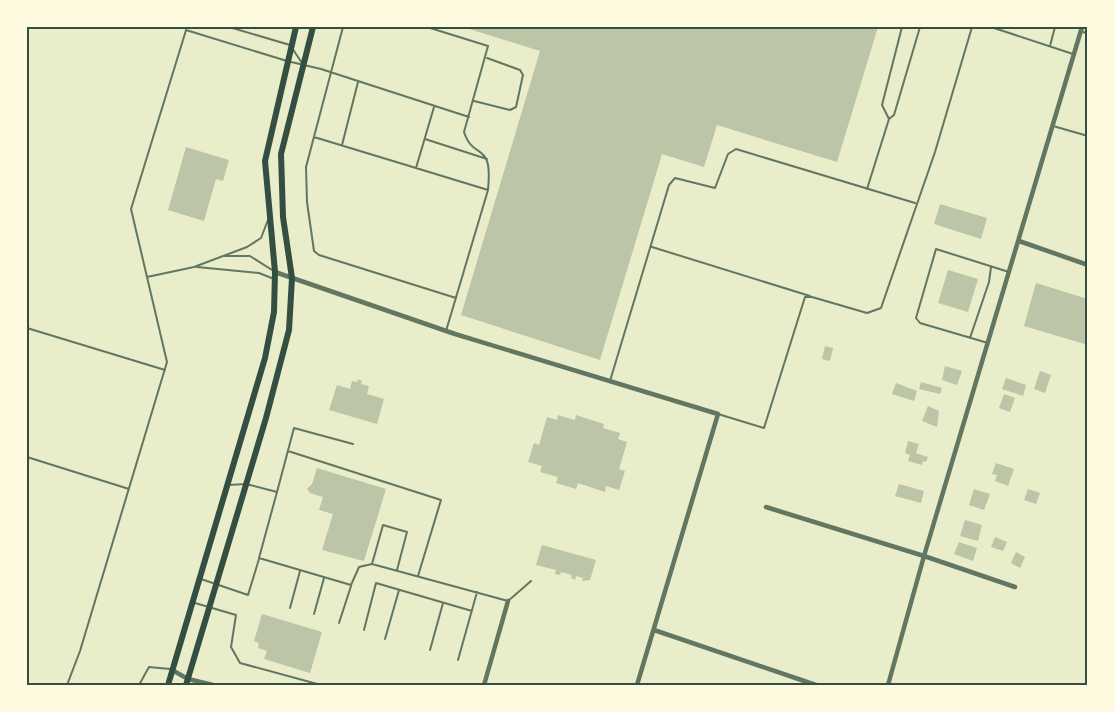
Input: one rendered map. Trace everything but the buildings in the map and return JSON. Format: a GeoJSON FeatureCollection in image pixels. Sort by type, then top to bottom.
{"type":"FeatureCollection","features":[{"type":"Feature","properties":{"kind":"main road"},"geometry":{"type":"LineString","coordinates":[[168,685],[266,358],[274,312],[275,272],[265,161],[296,27]]}},
{"type":"Feature","properties":{"kind":"main road"},"geometry":{"type":"LineString","coordinates":[[187,682],[283,357],[292,302],[292,278],[283,217],[281,154],[300,83],[302,63],[313,27]]}},
{"type":"Feature","properties":{"kind":"street"},"geometry":{"type":"LineString","coordinates":[[888,685],[924,556],[1082,29]]}},
{"type":"Feature","properties":{"kind":"street"},"geometry":{"type":"LineString","coordinates":[[1019,241],[1088,265]]}},
{"type":"Feature","properties":{"kind":"street"},"geometry":{"type":"LineString","coordinates":[[275,272],[446,331],[718,414],[638,685]]}},
{"type":"Feature","properties":{"kind":"street"},"geometry":{"type":"LineString","coordinates":[[766,507],[1015,587]]}},
{"type":"Feature","properties":{"kind":"street"},"geometry":{"type":"LineString","coordinates":[[484,685],[508,601]]}},
{"type":"Feature","properties":{"kind":"street"},"geometry":{"type":"LineString","coordinates":[[654,630],[816,685]]}},
{"type":"Feature","properties":{"kind":"street"},"geometry":{"type":"LineString","coordinates":[[172,670],[187,682],[213,685]]}},
{"type":"Feature","properties":{"kind":"lane"},"geometry":{"type":"LineString","coordinates":[[229,27],[290,45],[302,63]]}},
{"type":"Feature","properties":{"kind":"lane"},"geometry":{"type":"LineString","coordinates":[[343,27],[306,167],[306,202],[314,251],[319,255],[456,298]]}},
{"type":"Feature","properties":{"kind":"lane"},"geometry":{"type":"LineString","coordinates":[[427,27],[485,43],[488,46],[464,132],[467,141],[482,151],[488,159],[490,169],[488,190],[446,331]]}},
{"type":"Feature","properties":{"kind":"lane"},"geometry":{"type":"LineString","coordinates":[[889,119],[882,105],[902,27]]}},
{"type":"Feature","properties":{"kind":"lane"},"geometry":{"type":"LineString","coordinates":[[867,189],[889,119],[894,115],[920,27]]}},
{"type":"Feature","properties":{"kind":"lane"},"geometry":{"type":"LineString","coordinates":[[650,246],[867,313],[881,308],[915,204],[935,152],[972,27]]}},
{"type":"Feature","properties":{"kind":"lane"},"geometry":{"type":"LineString","coordinates":[[991,27],[1074,54]]}},
{"type":"Feature","properties":{"kind":"lane"},"geometry":{"type":"LineString","coordinates":[[1050,46],[1055,27]]}},
{"type":"Feature","properties":{"kind":"lane"},"geometry":{"type":"LineString","coordinates":[[67,685],[80,651],[167,362],[131,209],[186,28],[287,62],[302,63],[468,117]]}},
{"type":"Feature","properties":{"kind":"lane"},"geometry":{"type":"LineString","coordinates":[[1082,29],[1088,34]]}},
{"type":"Feature","properties":{"kind":"lane"},"geometry":{"type":"LineString","coordinates":[[474,101],[510,110],[516,107],[523,75],[520,69],[486,58]]}},
{"type":"Feature","properties":{"kind":"lane"},"geometry":{"type":"LineString","coordinates":[[342,145],[358,82]]}},
{"type":"Feature","properties":{"kind":"lane"},"geometry":{"type":"LineString","coordinates":[[416,168],[434,107]]}},
{"type":"Feature","properties":{"kind":"lane"},"geometry":{"type":"LineString","coordinates":[[1053,126],[1088,136]]}},
{"type":"Feature","properties":{"kind":"lane"},"geometry":{"type":"LineString","coordinates":[[314,137],[488,190]]}},
{"type":"Feature","properties":{"kind":"lane"},"geometry":{"type":"LineString","coordinates":[[424,140],[488,159]]}},
{"type":"Feature","properties":{"kind":"lane"},"geometry":{"type":"LineString","coordinates":[[610,381],[671,181],[677,178],[715,188],[728,154],[734,149],[915,204]]}},
{"type":"Feature","properties":{"kind":"lane"},"geometry":{"type":"LineString","coordinates":[[147,277],[194,267],[256,243],[265,230],[270,215]]}},
{"type":"Feature","properties":{"kind":"lane"},"geometry":{"type":"LineString","coordinates":[[988,343],[920,323],[916,318],[936,249],[1009,272]]}},
{"type":"Feature","properties":{"kind":"lane"},"geometry":{"type":"LineString","coordinates":[[222,256],[250,256],[275,272]]}},
{"type":"Feature","properties":{"kind":"lane"},"geometry":{"type":"LineString","coordinates":[[194,267],[259,273],[275,280]]}},
{"type":"Feature","properties":{"kind":"lane"},"geometry":{"type":"LineString","coordinates":[[970,338],[989,282],[991,267]]}},
{"type":"Feature","properties":{"kind":"lane"},"geometry":{"type":"LineString","coordinates":[[718,414],[764,428],[802,301],[805,297],[812,297]]}},
{"type":"Feature","properties":{"kind":"lane"},"geometry":{"type":"LineString","coordinates":[[27,328],[165,370]]}},
{"type":"Feature","properties":{"kind":"lane"},"geometry":{"type":"LineString","coordinates":[[200,579],[248,595],[294,428],[353,444]]}},
{"type":"Feature","properties":{"kind":"lane"},"geometry":{"type":"LineString","coordinates":[[288,451],[441,500],[418,576]]}},
{"type":"Feature","properties":{"kind":"lane"},"geometry":{"type":"LineString","coordinates":[[27,457],[129,489]]}},
{"type":"Feature","properties":{"kind":"lane"},"geometry":{"type":"LineString","coordinates":[[228,485],[246,484],[277,492]]}},
{"type":"Feature","properties":{"kind":"lane"},"geometry":{"type":"LineString","coordinates":[[372,564],[383,525],[407,532],[397,570]]}},
{"type":"Feature","properties":{"kind":"lane"},"geometry":{"type":"LineString","coordinates":[[260,556],[259,558],[351,585]]}},
{"type":"Feature","properties":{"kind":"lane"},"geometry":{"type":"LineString","coordinates":[[339,623],[359,567],[372,564],[508,601],[531,581]]}},
{"type":"Feature","properties":{"kind":"lane"},"geometry":{"type":"LineString","coordinates":[[290,608],[300,571]]}},
{"type":"Feature","properties":{"kind":"lane"},"geometry":{"type":"LineString","coordinates":[[314,614],[324,578]]}},
{"type":"Feature","properties":{"kind":"lane"},"geometry":{"type":"LineString","coordinates":[[364,630],[376,583],[472,611]]}},
{"type":"Feature","properties":{"kind":"lane"},"geometry":{"type":"LineString","coordinates":[[385,639],[399,590]]}},
{"type":"Feature","properties":{"kind":"lane"},"geometry":{"type":"LineString","coordinates":[[458,660],[477,592]]}},
{"type":"Feature","properties":{"kind":"lane"},"geometry":{"type":"LineString","coordinates":[[193,602],[236,615],[231,647],[240,663],[321,685]]}},
{"type":"Feature","properties":{"kind":"lane"},"geometry":{"type":"LineString","coordinates":[[430,650],[444,603]]}},
{"type":"Feature","properties":{"kind":"lane"},"geometry":{"type":"LineString","coordinates":[[140,685],[149,667],[172,670]]}}]}
